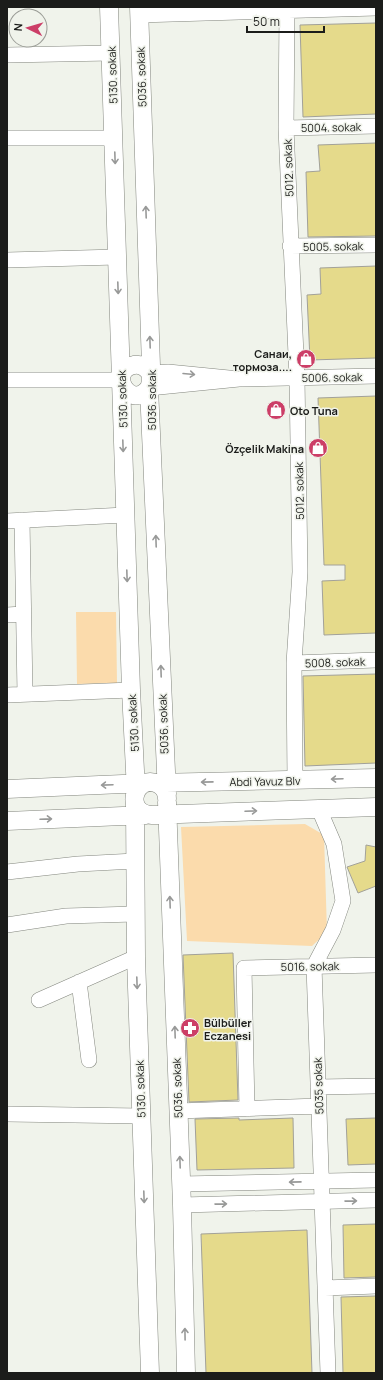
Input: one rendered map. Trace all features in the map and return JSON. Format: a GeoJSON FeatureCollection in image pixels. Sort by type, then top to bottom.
{"type":"FeatureCollection","features":[{"type":"Feature","properties":{"kind":"main road","name":"5130. sokak"},"geometry":{"type":"LineString","coordinates":[[109,7],[131,690],[151,799],[135,861],[136,957],[150,1373]]}},
{"type":"Feature","properties":{"kind":"main road","name":"5036. sokak"},"geometry":{"type":"LineString","coordinates":[[139,11],[151,366],[151,799],[178,1111],[186,1373]]}},
{"type":"Feature","properties":{"kind":"main road"},"geometry":{"type":"LineString","coordinates":[[133,365],[137,365],[144,367],[150,380],[144,394],[132,395],[123,387],[121,380],[126,369],[133,365]]}},
{"type":"Feature","properties":{"kind":"main road","name":"Abdi Yavuz Blv"},"geometry":{"type":"LineString","coordinates":[[151,799],[295,781],[376,778]]}},
{"type":"Feature","properties":{"kind":"main road"},"geometry":{"type":"LineString","coordinates":[[7,789],[151,799],[319,808],[376,807]]}},
{"type":"Feature","properties":{"kind":"main road"},"geometry":{"type":"LineString","coordinates":[[7,821],[151,799]]}},
{"type":"Feature","properties":{"kind":"street"},"geometry":{"type":"LineString","coordinates":[[139,11],[376,8]]}},
{"type":"Feature","properties":{"kind":"street","name":"5012. sokak"},"geometry":{"type":"LineString","coordinates":[[285,9],[286,128],[297,378],[300,572],[294,663],[295,781]]}},
{"type":"Feature","properties":{"kind":"street"},"geometry":{"type":"LineString","coordinates":[[7,55],[111,53]]}},
{"type":"Feature","properties":{"kind":"street","name":"5004. sokak"},"geometry":{"type":"LineString","coordinates":[[286,128],[376,126]]}},
{"type":"Feature","properties":{"kind":"street"},"geometry":{"type":"LineString","coordinates":[[7,138],[114,138]]}},
{"type":"Feature","properties":{"kind":"street","name":"5005. sokak"},"geometry":{"type":"LineString","coordinates":[[290,246],[376,245]]}},
{"type":"Feature","properties":{"kind":"street"},"geometry":{"type":"LineString","coordinates":[[7,260],[117,257]]}},
{"type":"Feature","properties":{"kind":"street","name":"5006. sokak"},"geometry":{"type":"LineString","coordinates":[[150,380],[376,376]]}},
{"type":"Feature","properties":{"kind":"street"},"geometry":{"type":"LineString","coordinates":[[7,380],[121,380]]}},
{"type":"Feature","properties":{"kind":"street"},"geometry":{"type":"LineString","coordinates":[[7,521],[126,515]]}},
{"type":"Feature","properties":{"kind":"street"},"geometry":{"type":"LineString","coordinates":[[22,520],[25,694]]}},
{"type":"Feature","properties":{"kind":"street"},"geometry":{"type":"LineString","coordinates":[[7,615],[24,614]]}},
{"type":"Feature","properties":{"kind":"street","name":"5008. sokak"},"geometry":{"type":"LineString","coordinates":[[294,663],[376,660]]}},
{"type":"Feature","properties":{"kind":"street"},"geometry":{"type":"LineString","coordinates":[[7,695],[131,690]]}},
{"type":"Feature","properties":{"kind":"street","name":"5035 sokak"},"geometry":{"type":"LineString","coordinates":[[319,808],[334,844],[343,901],[333,930],[314,966],[328,1373]]}},
{"type":"Feature","properties":{"kind":"street"},"geometry":{"type":"LineString","coordinates":[[7,872],[78,864],[135,861]]}},
{"type":"Feature","properties":{"kind":"street"},"geometry":{"type":"LineString","coordinates":[[7,925],[66,916],[136,914]]}},
{"type":"Feature","properties":{"kind":"street"},"geometry":{"type":"LineString","coordinates":[[39,1000],[136,957]]}},
{"type":"Feature","properties":{"kind":"street","name":"5016. sokak"},"geometry":{"type":"LineString","coordinates":[[247,1109],[244,968],[376,965]]}},
{"type":"Feature","properties":{"kind":"street"},"geometry":{"type":"LineString","coordinates":[[79,982],[89,1060]]}},
{"type":"Feature","properties":{"kind":"street"},"geometry":{"type":"LineString","coordinates":[[318,1087],[376,1086]]}},
{"type":"Feature","properties":{"kind":"street"},"geometry":{"type":"LineString","coordinates":[[178,1111],[319,1106]]}},
{"type":"Feature","properties":{"kind":"street"},"geometry":{"type":"LineString","coordinates":[[7,1114],[141,1116]]}},
{"type":"Feature","properties":{"kind":"street"},"geometry":{"type":"LineString","coordinates":[[181,1184],[376,1180]]}},
{"type":"Feature","properties":{"kind":"street"},"geometry":{"type":"LineString","coordinates":[[182,1205],[376,1200]]}},
{"type":"Feature","properties":{"kind":"street"},"geometry":{"type":"LineString","coordinates":[[325,1288],[376,1286]]}},
{"type":"Feature","properties":{"kind":"shaded area"},"geometry":{"type":"Polygon","coordinates":[[[76,612],[116,612],[117,683],[77,684],[76,612]]]}},
{"type":"Feature","properties":{"kind":"shaded area"},"geometry":{"type":"Polygon","coordinates":[[[305,824],[324,835],[327,932],[312,946],[187,941],[181,827],[305,824]]]}},
{"type":"Feature","properties":{"kind":"building"},"geometry":{"type":"Polygon","coordinates":[[[376,23],[376,114],[303,117],[300,25],[376,23]]]}},
{"type":"Feature","properties":{"kind":"building"},"geometry":{"type":"Polygon","coordinates":[[[376,143],[376,236],[308,237],[306,172],[320,171],[318,145],[376,143]]]}},
{"type":"Feature","properties":{"kind":"building"},"geometry":{"type":"Polygon","coordinates":[[[376,266],[376,358],[310,360],[307,295],[321,294],[320,268],[376,266]]]}},
{"type":"Feature","properties":{"kind":"building"},"geometry":{"type":"Polygon","coordinates":[[[376,396],[376,633],[324,635],[322,581],[345,580],[345,565],[324,565],[318,398],[376,396]]]}},
{"type":"Feature","properties":{"kind":"building"},"geometry":{"type":"Polygon","coordinates":[[[376,674],[376,763],[305,766],[303,676],[376,674]]]}},
{"type":"Feature","properties":{"kind":"building"},"geometry":{"type":"Polygon","coordinates":[[[366,845],[376,847],[376,886],[358,893],[347,867],[365,861],[366,845]]]}},
{"type":"Feature","properties":{"kind":"building"},"geometry":{"type":"Polygon","coordinates":[[[233,953],[238,1100],[189,1102],[183,955],[233,953]]]}},
{"type":"Feature","properties":{"kind":"building"},"geometry":{"type":"Polygon","coordinates":[[[239,1118],[239,1120],[293,1118],[294,1168],[197,1170],[195,1119],[239,1118]]]}},
{"type":"Feature","properties":{"kind":"building"},"geometry":{"type":"Polygon","coordinates":[[[376,1118],[376,1164],[348,1165],[346,1119],[376,1118]]]}},
{"type":"Feature","properties":{"kind":"building"},"geometry":{"type":"Polygon","coordinates":[[[376,1224],[376,1277],[344,1278],[343,1225],[376,1224]]]}},
{"type":"Feature","properties":{"kind":"building"},"geometry":{"type":"Polygon","coordinates":[[[307,1230],[312,1373],[206,1373],[201,1234],[307,1230]]]}},
{"type":"Feature","properties":{"kind":"building"},"geometry":{"type":"Polygon","coordinates":[[[376,1296],[376,1373],[343,1373],[341,1297],[376,1296]]]}},
{"type":"Feature","properties":{"kind":"place","name":"Санаи, тормоза...."},"geometry":{"type":"Point","coordinates":[306,359]}},
{"type":"Feature","properties":{"kind":"place","name":"Oto Tuna"},"geometry":{"type":"Point","coordinates":[276,410]}},
{"type":"Feature","properties":{"kind":"place","name":"Özçelik Makina"},"geometry":{"type":"Point","coordinates":[318,448]}},
{"type":"Feature","properties":{"kind":"place","name":"Bülbüller Eczanesi"},"geometry":{"type":"Point","coordinates":[190,1028]}}]}
